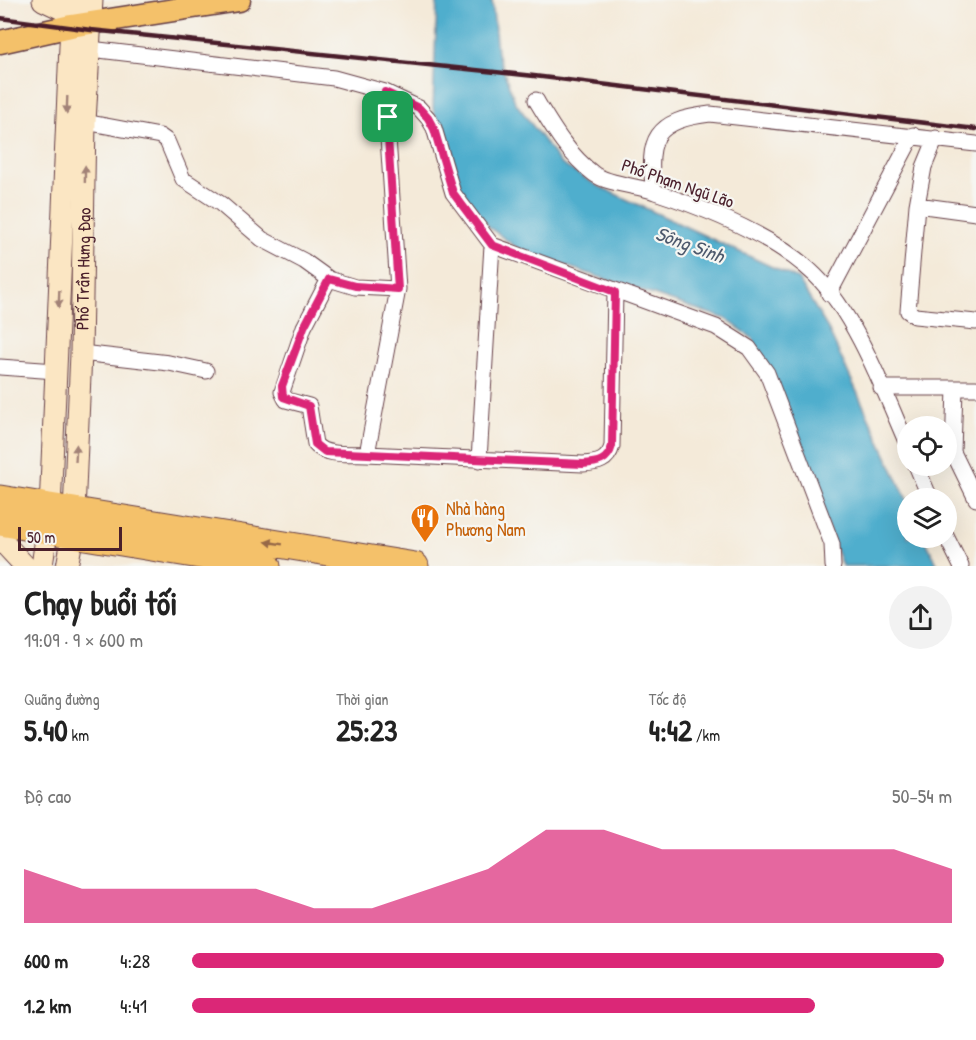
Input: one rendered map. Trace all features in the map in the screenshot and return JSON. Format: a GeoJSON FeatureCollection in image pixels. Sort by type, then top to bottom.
{"type":"FeatureCollection","features":[{"type":"Feature","properties":{"kind":"highway"},"geometry":{"type":"LineString","coordinates":[[0,499],[61,522],[267,566]]}},
{"type":"Feature","properties":{"kind":"highway"},"geometry":{"type":"LineString","coordinates":[[0,522],[61,522],[415,566]]}},
{"type":"Feature","properties":{"kind":"main road"},"geometry":{"type":"LineString","coordinates":[[43,0],[77,26]]}},
{"type":"Feature","properties":{"kind":"main road","name":"Phố Trần Hưng Đạo"},"geometry":{"type":"LineString","coordinates":[[61,522],[56,371],[77,26],[92,0]]}},
{"type":"Feature","properties":{"kind":"main road"},"geometry":{"type":"LineString","coordinates":[[0,42],[77,26],[239,0]]}},
{"type":"Feature","properties":{"kind":"main road","name":"Phố Trần Hưng Đạo"},"geometry":{"type":"LineString","coordinates":[[61,522],[81,353],[86,122],[77,26]]}},
{"type":"Feature","properties":{"kind":"main road"},"geometry":{"type":"LineString","coordinates":[[42,566],[61,522]]}},
{"type":"Feature","properties":{"kind":"main road"},"geometry":{"type":"LineString","coordinates":[[61,522],[67,566]]}},
{"type":"Feature","properties":{"kind":"main road"},"geometry":{"type":"LineString","coordinates":[[0,539],[25,566]]}},
{"type":"Feature","properties":{"kind":"street"},"geometry":{"type":"LineString","coordinates":[[77,26],[334,78],[385,92],[419,108],[434,129],[453,193],[492,245],[615,292],[716,327],[742,342],[759,359],[767,373],[832,544],[833,566]]}},
{"type":"Feature","properties":{"kind":"street"},"geometry":{"type":"LineString","coordinates":[[367,454],[398,289],[385,92]]}},
{"type":"Feature","properties":{"kind":"street","name":"Phố Phạm Ngũ Lão"},"geometry":{"type":"LineString","coordinates":[[536,100],[565,147],[596,176],[654,191],[726,218],[766,240],[815,275],[849,320],[897,423]]}},
{"type":"Feature","properties":{"kind":"street"},"geometry":{"type":"LineString","coordinates":[[654,191],[650,166],[653,145],[664,127],[682,117],[710,114],[913,135],[976,144]]}},
{"type":"Feature","properties":{"kind":"street"},"geometry":{"type":"LineString","coordinates":[[86,122],[160,136],[167,141],[177,169],[190,185],[221,204],[262,239],[304,261],[329,279],[355,286],[398,289]]}},
{"type":"Feature","properties":{"kind":"street"},"geometry":{"type":"LineString","coordinates":[[829,294],[913,135]]}},
{"type":"Feature","properties":{"kind":"street"},"geometry":{"type":"LineString","coordinates":[[936,138],[924,167],[917,206],[908,311],[915,316],[976,322]]}},
{"type":"Feature","properties":{"kind":"street"},"geometry":{"type":"LineString","coordinates":[[917,206],[976,213]]}},
{"type":"Feature","properties":{"kind":"street"},"geometry":{"type":"LineString","coordinates":[[479,460],[492,245]]}},
{"type":"Feature","properties":{"kind":"street"},"geometry":{"type":"LineString","coordinates":[[329,279],[304,327],[282,392],[286,400],[309,406],[315,444],[319,449],[325,452],[479,460],[583,464],[604,460],[610,455],[615,292]]}},
{"type":"Feature","properties":{"kind":"street"},"geometry":{"type":"LineString","coordinates":[[81,353],[169,363],[206,371]]}},
{"type":"Feature","properties":{"kind":"street"},"geometry":{"type":"LineString","coordinates":[[0,367],[56,371]]}},
{"type":"Feature","properties":{"kind":"street"},"geometry":{"type":"LineString","coordinates":[[880,388],[976,388]]}},
{"type":"Feature","properties":{"kind":"street"},"geometry":{"type":"LineString","coordinates":[[955,388],[953,452],[976,499]]}},
{"type":"Feature","properties":{"kind":"street"},"geometry":{"type":"LineString","coordinates":[[952,548],[961,566]]}},
{"type":"Feature","properties":{"kind":"water","name":"Sông Sinh"},"geometry":{"type":"Polygon","coordinates":[[[437,0],[492,0],[497,53],[515,102],[561,164],[598,186],[798,279],[827,327],[901,488],[897,488],[897,548],[929,548],[938,566],[842,566],[766,366],[752,338],[726,319],[521,251],[489,227],[458,186],[433,109],[437,0]]]}},
{"type":"Feature","properties":{"kind":"railway"},"geometry":{"type":"LineString","coordinates":[[0,18],[91,30],[534,76],[976,129]]}},
{"type":"Feature","properties":{"kind":"place","name":"Nhà hàng Phương Nam"},"geometry":{"type":"Point","coordinates":[425,544]}},
{"type":"Feature","properties":{"kind":"route"},"geometry":{"type":"LineString","coordinates":[[385,92],[419,108],[428,118],[434,129],[447,180],[453,193],[492,245],[615,292],[612,446],[610,455],[604,460],[583,464],[325,452],[315,444],[312,411],[309,406],[286,400],[283,397],[282,386],[300,343],[304,327],[329,279],[375,289],[398,289],[388,117],[385,92]]}}]}
